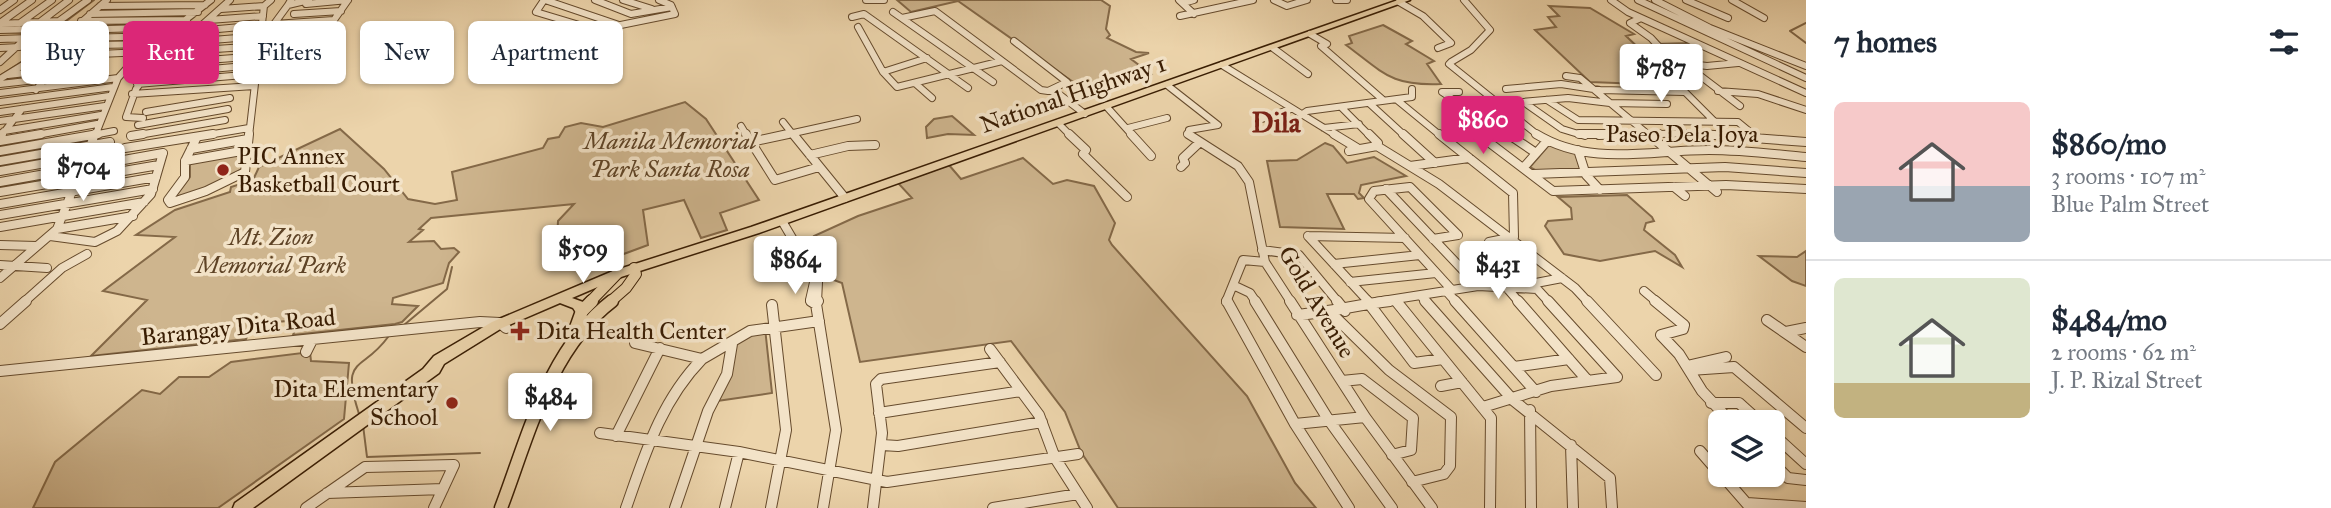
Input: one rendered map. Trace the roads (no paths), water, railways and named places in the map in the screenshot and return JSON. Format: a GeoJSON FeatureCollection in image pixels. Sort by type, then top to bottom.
{"type":"FeatureCollection","features":[{"type":"Feature","properties":{"kind":"highway","name":"National Highway 1"},"geometry":{"type":"LineString","coordinates":[[241,508],[429,372],[503,326],[635,271],[743,238],[755,230],[1402,1]]}},
{"type":"Feature","properties":{"kind":"highway","name":"National Highway 1"},"geometry":{"type":"LineString","coordinates":[[429,372],[439,360],[479,329],[503,326],[613,279]]}},
{"type":"Feature","properties":{"kind":"highway"},"geometry":{"type":"LineString","coordinates":[[565,300],[578,305],[582,311]]}},
{"type":"Feature","properties":{"kind":"main road"},"geometry":{"type":"LineString","coordinates":[[501,508],[560,366],[596,312],[632,282],[635,271]]}},
{"type":"Feature","properties":{"kind":"main road"},"geometry":{"type":"LineString","coordinates":[[572,345],[582,311],[613,279]]}},
{"type":"Feature","properties":{"kind":"street"},"geometry":{"type":"LineString","coordinates":[[0,10],[14,0]]}},
{"type":"Feature","properties":{"kind":"street"},"geometry":{"type":"LineString","coordinates":[[0,24],[32,0]]}},
{"type":"Feature","properties":{"kind":"street"},"geometry":{"type":"LineString","coordinates":[[0,24],[20,23],[52,0]]}},
{"type":"Feature","properties":{"kind":"street"},"geometry":{"type":"LineString","coordinates":[[41,21],[69,0]]}},
{"type":"Feature","properties":{"kind":"street"},"geometry":{"type":"LineString","coordinates":[[48,21],[63,19],[88,0]]}},
{"type":"Feature","properties":{"kind":"street"},"geometry":{"type":"LineString","coordinates":[[81,21],[107,0]]}},
{"type":"Feature","properties":{"kind":"street"},"geometry":{"type":"LineString","coordinates":[[209,20],[230,0],[239,0]]}},
{"type":"Feature","properties":{"kind":"street"},"geometry":{"type":"LineString","coordinates":[[221,9],[264,6],[271,0]]}},
{"type":"Feature","properties":{"kind":"street"},"geometry":{"type":"LineString","coordinates":[[348,0],[334,20],[274,24],[290,3],[348,0]]}},
{"type":"Feature","properties":{"kind":"street"},"geometry":{"type":"LineString","coordinates":[[566,21],[536,12],[545,0],[607,21]]}},
{"type":"Feature","properties":{"kind":"street"},"geometry":{"type":"LineString","coordinates":[[565,7],[569,0]]}},
{"type":"Feature","properties":{"kind":"street"},"geometry":{"type":"LineString","coordinates":[[595,0],[631,14],[672,7]]}},
{"type":"Feature","properties":{"kind":"street"},"geometry":{"type":"LineString","coordinates":[[623,0],[654,10]]}},
{"type":"Feature","properties":{"kind":"street"},"geometry":{"type":"LineString","coordinates":[[623,26],[669,18],[675,14],[672,7],[659,0]]}},
{"type":"Feature","properties":{"kind":"street"},"geometry":{"type":"LineString","coordinates":[[866,0],[884,0]]}},
{"type":"Feature","properties":{"kind":"street"},"geometry":{"type":"LineString","coordinates":[[1181,1],[1194,0]]}},
{"type":"Feature","properties":{"kind":"street"},"geometry":{"type":"LineString","coordinates":[[1180,16],[1253,0]]}},
{"type":"Feature","properties":{"kind":"street"},"geometry":{"type":"LineString","coordinates":[[1274,0],[1287,6],[1307,0]]}},
{"type":"Feature","properties":{"kind":"street"},"geometry":{"type":"LineString","coordinates":[[1336,0],[1347,0]]}},
{"type":"Feature","properties":{"kind":"street"},"geometry":{"type":"LineString","coordinates":[[1611,0],[1642,18],[1806,93]]}},
{"type":"Feature","properties":{"kind":"street"},"geometry":{"type":"LineString","coordinates":[[1638,0],[1806,78]]}},
{"type":"Feature","properties":{"kind":"street"},"geometry":{"type":"LineString","coordinates":[[1655,0],[1710,28],[1806,66]]}},
{"type":"Feature","properties":{"kind":"street"},"geometry":{"type":"LineString","coordinates":[[1686,0],[1729,17],[1702,32]]}},
{"type":"Feature","properties":{"kind":"street"},"geometry":{"type":"LineString","coordinates":[[1732,0],[1764,18]]}},
{"type":"Feature","properties":{"kind":"street"},"geometry":{"type":"LineString","coordinates":[[1181,1],[1194,14]]}},
{"type":"Feature","properties":{"kind":"street"},"geometry":{"type":"LineString","coordinates":[[1402,1],[1423,16],[1451,43],[1438,48]]}},
{"type":"Feature","properties":{"kind":"street","name":"Paseo Dela Joya"},"geometry":{"type":"LineString","coordinates":[[1463,1],[1490,30],[1471,50],[1449,64],[1547,141],[1599,153],[1712,150],[1806,157]]}},
{"type":"Feature","properties":{"kind":"street"},"geometry":{"type":"LineString","coordinates":[[100,6],[208,2]]}},
{"type":"Feature","properties":{"kind":"street"},"geometry":{"type":"LineString","coordinates":[[81,21],[188,20],[208,2]]}},
{"type":"Feature","properties":{"kind":"street"},"geometry":{"type":"LineString","coordinates":[[262,21],[264,6]]}},
{"type":"Feature","properties":{"kind":"street"},"geometry":{"type":"LineString","coordinates":[[294,14],[341,11]]}},
{"type":"Feature","properties":{"kind":"street"},"geometry":{"type":"LineString","coordinates":[[902,18],[935,11],[1041,90],[1056,92],[1085,114]]}},
{"type":"Feature","properties":{"kind":"street"},"geometry":{"type":"LineString","coordinates":[[90,13],[198,12]]}},
{"type":"Feature","properties":{"kind":"street"},"geometry":{"type":"LineString","coordinates":[[893,12],[993,82]]}},
{"type":"Feature","properties":{"kind":"street"},"geometry":{"type":"LineString","coordinates":[[852,17],[864,14],[968,88]]}},
{"type":"Feature","properties":{"kind":"street"},"geometry":{"type":"LineString","coordinates":[[209,20],[263,16]]}},
{"type":"Feature","properties":{"kind":"street"},"geometry":{"type":"LineString","coordinates":[[1642,18],[1630,23],[1651,38],[1656,47],[1673,62],[1714,66],[1738,63]]}},
{"type":"Feature","properties":{"kind":"street"},"geometry":{"type":"LineString","coordinates":[[858,27],[883,72],[897,87],[1002,61]]}},
{"type":"Feature","properties":{"kind":"street"},"geometry":{"type":"LineString","coordinates":[[0,30],[21,29]]}},
{"type":"Feature","properties":{"kind":"street"},"geometry":{"type":"LineString","coordinates":[[325,32],[287,68],[268,70],[275,35],[325,32]]}},
{"type":"Feature","properties":{"kind":"street"},"geometry":{"type":"LineString","coordinates":[[1310,34],[1327,44],[1321,46],[1382,99]]}},
{"type":"Feature","properties":{"kind":"street"},"geometry":{"type":"LineString","coordinates":[[0,39],[21,38]]}},
{"type":"Feature","properties":{"kind":"street"},"geometry":{"type":"LineString","coordinates":[[1014,41],[1068,80],[1048,91]]}},
{"type":"Feature","properties":{"kind":"street"},"geometry":{"type":"LineString","coordinates":[[1656,47],[1702,46]]}},
{"type":"Feature","properties":{"kind":"street"},"geometry":{"type":"LineString","coordinates":[[0,48],[19,47]]}},
{"type":"Feature","properties":{"kind":"street"},"geometry":{"type":"LineString","coordinates":[[3,59],[19,47]]}},
{"type":"Feature","properties":{"kind":"street"},"geometry":{"type":"LineString","coordinates":[[1273,48],[1308,74]]}},
{"type":"Feature","properties":{"kind":"street"},"geometry":{"type":"LineString","coordinates":[[883,72],[927,58]]}},
{"type":"Feature","properties":{"kind":"street"},"geometry":{"type":"LineString","coordinates":[[1223,65],[1279,102],[1304,113],[1412,97],[1412,89]]}},
{"type":"Feature","properties":{"kind":"street"},"geometry":{"type":"LineString","coordinates":[[1686,65],[1740,106]]}},
{"type":"Feature","properties":{"kind":"street"},"geometry":{"type":"LineString","coordinates":[[2,79],[21,66]]}},
{"type":"Feature","properties":{"kind":"street"},"geometry":{"type":"LineString","coordinates":[[0,278],[57,229],[97,124],[113,87],[123,73]]}},
{"type":"Feature","properties":{"kind":"street"},"geometry":{"type":"LineString","coordinates":[[2,79],[21,76]]}},
{"type":"Feature","properties":{"kind":"street"},"geometry":{"type":"LineString","coordinates":[[1566,76],[1580,78],[1717,192]]}},
{"type":"Feature","properties":{"kind":"street"},"geometry":{"type":"LineString","coordinates":[[109,79],[118,78]]}},
{"type":"Feature","properties":{"kind":"street"},"geometry":{"type":"LineString","coordinates":[[2,79],[21,79]]}},
{"type":"Feature","properties":{"kind":"street"},"geometry":{"type":"LineString","coordinates":[[1,135],[40,84]]}},
{"type":"Feature","properties":{"kind":"street"},"geometry":{"type":"LineString","coordinates":[[0,93],[78,84]]}},
{"type":"Feature","properties":{"kind":"street"},"geometry":{"type":"LineString","coordinates":[[137,84],[126,117],[143,118],[228,109]]}},
{"type":"Feature","properties":{"kind":"street"},"geometry":{"type":"LineString","coordinates":[[916,84],[932,98]]}},
{"type":"Feature","properties":{"kind":"street"},"geometry":{"type":"LineString","coordinates":[[1506,89],[1561,84],[1594,89],[1685,92],[1713,120]]}},
{"type":"Feature","properties":{"kind":"street"},"geometry":{"type":"LineString","coordinates":[[1167,85],[1218,125],[1188,132],[1200,142],[1183,158],[1185,163],[1181,167]]}},
{"type":"Feature","properties":{"kind":"street"},"geometry":{"type":"LineString","coordinates":[[132,94],[254,86],[246,169],[241,175],[206,191],[169,202],[185,177],[185,161],[197,137]]}},
{"type":"Feature","properties":{"kind":"street"},"geometry":{"type":"LineString","coordinates":[[0,102],[113,87]]}},
{"type":"Feature","properties":{"kind":"street"},"geometry":{"type":"LineString","coordinates":[[223,132],[232,88]]}},
{"type":"Feature","properties":{"kind":"street"},"geometry":{"type":"LineString","coordinates":[[1718,91],[1758,94],[1806,110]]}},
{"type":"Feature","properties":{"kind":"street"},"geometry":{"type":"LineString","coordinates":[[161,92],[125,148],[250,128]]}},
{"type":"Feature","properties":{"kind":"street"},"geometry":{"type":"LineString","coordinates":[[1459,92],[1442,92],[1462,107],[1500,106],[1568,98],[1610,103],[1667,104]]}},
{"type":"Feature","properties":{"kind":"street"},"geometry":{"type":"LineString","coordinates":[[0,112],[109,96]]}},
{"type":"Feature","properties":{"kind":"street"},"geometry":{"type":"LineString","coordinates":[[143,118],[230,98]]}},
{"type":"Feature","properties":{"kind":"street"},"geometry":{"type":"LineString","coordinates":[[1397,100],[1513,193],[1515,234],[1511,239],[1489,242]]}},
{"type":"Feature","properties":{"kind":"street"},"geometry":{"type":"LineString","coordinates":[[1547,100],[1578,120],[1628,118],[1738,122],[1757,137]]}},
{"type":"Feature","properties":{"kind":"street"},"geometry":{"type":"LineString","coordinates":[[1279,102],[1304,113],[1353,149],[1377,146],[1439,184],[1562,278],[1656,375]]}},
{"type":"Feature","properties":{"kind":"street"},"geometry":{"type":"LineString","coordinates":[[1369,103],[1435,163]]}},
{"type":"Feature","properties":{"kind":"street"},"geometry":{"type":"LineString","coordinates":[[1525,103],[1556,126],[1580,135],[1757,137],[1806,142]]}},
{"type":"Feature","properties":{"kind":"street"},"geometry":{"type":"LineString","coordinates":[[0,121],[105,106]]}},
{"type":"Feature","properties":{"kind":"street"},"geometry":{"type":"LineString","coordinates":[[1106,106],[1151,156]]}},
{"type":"Feature","properties":{"kind":"street"},"geometry":{"type":"LineString","coordinates":[[1341,107],[1378,143],[1377,146]]}},
{"type":"Feature","properties":{"kind":"street"},"geometry":{"type":"LineString","coordinates":[[1462,107],[1457,112],[1464,123],[1553,191],[1747,185],[1806,189]]}},
{"type":"Feature","properties":{"kind":"street"},"geometry":{"type":"LineString","coordinates":[[1471,107],[1536,153]]}},
{"type":"Feature","properties":{"kind":"street"},"geometry":{"type":"LineString","coordinates":[[1259,120],[1291,109]]}},
{"type":"Feature","properties":{"kind":"street"},"geometry":{"type":"LineString","coordinates":[[1,135],[102,115]]}},
{"type":"Feature","properties":{"kind":"street"},"geometry":{"type":"LineString","coordinates":[[1128,128],[1167,118]]}},
{"type":"Feature","properties":{"kind":"street"},"geometry":{"type":"LineString","coordinates":[[751,142],[857,119]]}},
{"type":"Feature","properties":{"kind":"street"},"geometry":{"type":"LineString","coordinates":[[131,136],[226,120]]}},
{"type":"Feature","properties":{"kind":"street"},"geometry":{"type":"LineString","coordinates":[[783,121],[845,198]]}},
{"type":"Feature","properties":{"kind":"street"},"geometry":{"type":"LineString","coordinates":[[1058,123],[1086,150],[1082,154],[1127,197]]}},
{"type":"Feature","properties":{"kind":"street"},"geometry":{"type":"LineString","coordinates":[[1,135],[97,124]]}},
{"type":"Feature","properties":{"kind":"street"},"geometry":{"type":"LineString","coordinates":[[1324,128],[1359,124]]}},
{"type":"Feature","properties":{"kind":"street"},"geometry":{"type":"LineString","coordinates":[[741,126],[775,180],[819,167]]}},
{"type":"Feature","properties":{"kind":"street"},"geometry":{"type":"LineString","coordinates":[[0,151],[114,131]]}},
{"type":"Feature","properties":{"kind":"street"},"geometry":{"type":"LineString","coordinates":[[191,149],[248,139]]}},
{"type":"Feature","properties":{"kind":"street"},"geometry":{"type":"LineString","coordinates":[[1524,167],[1547,141]]}},
{"type":"Feature","properties":{"kind":"street"},"geometry":{"type":"LineString","coordinates":[[0,161],[110,142]]}},
{"type":"Feature","properties":{"kind":"street","name":"Gold Avenue"},"geometry":{"type":"LineString","coordinates":[[1200,142],[1238,166],[1248,177],[1265,262],[1365,416],[1432,508]]}},
{"type":"Feature","properties":{"kind":"street"},"geometry":{"type":"LineString","coordinates":[[810,155],[848,146],[875,145]]}},
{"type":"Feature","properties":{"kind":"street"},"geometry":{"type":"LineString","coordinates":[[185,161],[247,150]]}},
{"type":"Feature","properties":{"kind":"street"},"geometry":{"type":"LineString","coordinates":[[1578,150],[1585,173],[1600,190]]}},
{"type":"Feature","properties":{"kind":"street"},"geometry":{"type":"LineString","coordinates":[[0,171],[103,153]]}},
{"type":"Feature","properties":{"kind":"street"},"geometry":{"type":"LineString","coordinates":[[0,182],[163,153],[153,189],[133,216],[117,231],[95,242],[50,236]]}},
{"type":"Feature","properties":{"kind":"street"},"geometry":{"type":"LineString","coordinates":[[1410,166],[1469,158]]}},
{"type":"Feature","properties":{"kind":"street"},"geometry":{"type":"LineString","coordinates":[[0,192],[159,165]]}},
{"type":"Feature","properties":{"kind":"street"},"geometry":{"type":"LineString","coordinates":[[1533,174],[1725,167],[1806,173]]}},
{"type":"Feature","properties":{"kind":"street"},"geometry":{"type":"LineString","coordinates":[[0,204],[156,177]]}},
{"type":"Feature","properties":{"kind":"street"},"geometry":{"type":"LineString","coordinates":[[1747,185],[1756,194]]}},
{"type":"Feature","properties":{"kind":"street"},"geometry":{"type":"LineString","coordinates":[[1433,239],[1458,235],[1410,187],[1374,191],[1369,199],[1436,273],[1536,392]]}},
{"type":"Feature","properties":{"kind":"street"},"geometry":{"type":"LineString","coordinates":[[1674,187],[1685,196]]}},
{"type":"Feature","properties":{"kind":"street"},"geometry":{"type":"LineString","coordinates":[[1638,188],[1646,195]]}},
{"type":"Feature","properties":{"kind":"street"},"geometry":{"type":"LineString","coordinates":[[0,215],[153,189]]}},
{"type":"Feature","properties":{"kind":"street"},"geometry":{"type":"LineString","coordinates":[[1386,189],[1478,286]]}},
{"type":"Feature","properties":{"kind":"street"},"geometry":{"type":"LineString","coordinates":[[0,227],[144,202]]}},
{"type":"Feature","properties":{"kind":"street"},"geometry":{"type":"LineString","coordinates":[[57,229],[133,216]]}},
{"type":"Feature","properties":{"kind":"street"},"geometry":{"type":"LineString","coordinates":[[782,221],[815,278],[810,289],[810,300],[816,304],[836,430],[823,508]]}},
{"type":"Feature","properties":{"kind":"street"},"geometry":{"type":"LineString","coordinates":[[1405,238],[1308,236],[1370,304],[1414,363],[1443,359]]}},
{"type":"Feature","properties":{"kind":"street"},"geometry":{"type":"LineString","coordinates":[[0,245],[36,246]]}},
{"type":"Feature","properties":{"kind":"street"},"geometry":{"type":"LineString","coordinates":[[1262,250],[1299,255],[1345,311]]}},
{"type":"Feature","properties":{"kind":"street"},"geometry":{"type":"LineString","coordinates":[[0,324],[62,268],[87,254]]}},
{"type":"Feature","properties":{"kind":"street"},"geometry":{"type":"LineString","coordinates":[[1334,264],[1420,255]]}},
{"type":"Feature","properties":{"kind":"street"},"geometry":{"type":"LineString","coordinates":[[1265,262],[1243,260],[1226,303],[1295,424],[1349,508]]}},
{"type":"Feature","properties":{"kind":"street"},"geometry":{"type":"LineString","coordinates":[[0,265],[47,268]]}},
{"type":"Feature","properties":{"kind":"street"},"geometry":{"type":"LineString","coordinates":[[1350,282],[1436,273]]}},
{"type":"Feature","properties":{"kind":"street"},"geometry":{"type":"LineString","coordinates":[[1536,283],[1562,278]]}},
{"type":"Feature","properties":{"kind":"street"},"geometry":{"type":"LineString","coordinates":[[1233,285],[1250,293],[1328,419],[1392,508]]}},
{"type":"Feature","properties":{"kind":"street"},"geometry":{"type":"LineString","coordinates":[[1297,315],[1345,311],[1370,304],[1478,286],[1537,289],[1616,377],[1551,386],[1513,400],[1483,407]]}},
{"type":"Feature","properties":{"kind":"street"},"geometry":{"type":"LineString","coordinates":[[1506,287],[1588,381]]}},
{"type":"Feature","properties":{"kind":"street"},"geometry":{"type":"LineString","coordinates":[[1644,291],[1684,326],[1683,329],[1661,335],[1689,368],[1718,410]]}},
{"type":"Feature","properties":{"kind":"street"},"geometry":{"type":"LineString","coordinates":[[1422,297],[1513,400],[1530,410],[1609,478],[1612,508]]}},
{"type":"Feature","properties":{"kind":"street"},"geometry":{"type":"LineString","coordinates":[[1395,300],[1490,418],[1490,508]]}},
{"type":"Feature","properties":{"kind":"street"},"geometry":{"type":"LineString","coordinates":[[771,508],[786,430],[772,305]]}},
{"type":"Feature","properties":{"kind":"street"},"geometry":{"type":"LineString","coordinates":[[1330,312],[1389,370],[1451,417],[1450,466],[1444,474],[1412,482]]}},
{"type":"Feature","properties":{"kind":"street"},"geometry":{"type":"LineString","coordinates":[[1767,320],[1806,347]]}},
{"type":"Feature","properties":{"kind":"street"},"geometry":{"type":"LineString","coordinates":[[626,508],[667,401],[687,372],[702,359],[732,344],[750,331],[819,321]]}},
{"type":"Feature","properties":{"kind":"street"},"geometry":{"type":"LineString","coordinates":[[1786,332],[1806,328]]}},
{"type":"Feature","properties":{"kind":"street","name":"Barangay Dita Road"},"geometry":{"type":"LineString","coordinates":[[0,371],[394,331],[479,329]]}},
{"type":"Feature","properties":{"kind":"street"},"geometry":{"type":"LineString","coordinates":[[306,352],[312,340]]}},
{"type":"Feature","properties":{"kind":"street"},"geometry":{"type":"LineString","coordinates":[[635,343],[702,359]]}},
{"type":"Feature","properties":{"kind":"street"},"geometry":{"type":"LineString","coordinates":[[675,508],[708,411],[727,373],[732,344]]}},
{"type":"Feature","properties":{"kind":"street"},"geometry":{"type":"LineString","coordinates":[[616,436],[660,348]]}},
{"type":"Feature","properties":{"kind":"street"},"geometry":{"type":"LineString","coordinates":[[990,349],[1042,422],[1055,458],[1087,508]]}},
{"type":"Feature","properties":{"kind":"street"},"geometry":{"type":"LineString","coordinates":[[1689,368],[1726,357]]}},
{"type":"Feature","properties":{"kind":"street"},"geometry":{"type":"LineString","coordinates":[[1514,367],[1569,359]]}},
{"type":"Feature","properties":{"kind":"street"},"geometry":{"type":"LineString","coordinates":[[873,508],[882,445],[874,389],[881,379],[1000,362]]}},
{"type":"Feature","properties":{"kind":"street"},"geometry":{"type":"LineString","coordinates":[[1689,368],[1734,367],[1806,428]]}},
{"type":"Feature","properties":{"kind":"street"},"geometry":{"type":"LineString","coordinates":[[1342,381],[1362,379],[1413,418],[1411,450],[1392,455]]}},
{"type":"Feature","properties":{"kind":"street"},"geometry":{"type":"LineString","coordinates":[[1441,386],[1462,382]]}},
{"type":"Feature","properties":{"kind":"street"},"geometry":{"type":"LineString","coordinates":[[879,413],[1021,391]]}},
{"type":"Feature","properties":{"kind":"street"},"geometry":{"type":"LineString","coordinates":[[1711,403],[1739,403],[1747,410]]}},
{"type":"Feature","properties":{"kind":"street"},"geometry":{"type":"LineString","coordinates":[[1530,410],[1531,508]]}},
{"type":"Feature","properties":{"kind":"street"},"geometry":{"type":"LineString","coordinates":[[1295,424],[1365,416]]}},
{"type":"Feature","properties":{"kind":"street"},"geometry":{"type":"LineString","coordinates":[[882,445],[898,446],[1042,422]]}},
{"type":"Feature","properties":{"kind":"street"},"geometry":{"type":"LineString","coordinates":[[600,433],[739,452],[877,480],[913,481],[1078,454]]}},
{"type":"Feature","properties":{"kind":"street"},"geometry":{"type":"LineString","coordinates":[[1571,445],[1573,508]]}},
{"type":"Feature","properties":{"kind":"street"},"geometry":{"type":"LineString","coordinates":[[1785,445],[1806,464]]}},
{"type":"Feature","properties":{"kind":"street"},"geometry":{"type":"LineString","coordinates":[[1700,451],[1708,460]]}},
{"type":"Feature","properties":{"kind":"street"},"geometry":{"type":"LineString","coordinates":[[725,508],[739,452]]}},
{"type":"Feature","properties":{"kind":"street"},"geometry":{"type":"LineString","coordinates":[[306,508],[365,467],[454,465],[434,508]]}},
{"type":"Feature","properties":{"kind":"street"},"geometry":{"type":"LineString","coordinates":[[1785,475],[1788,478],[1806,480]]}},
{"type":"Feature","properties":{"kind":"street"},"geometry":{"type":"LineString","coordinates":[[1732,487],[1748,506],[1806,507]]}},
{"type":"Feature","properties":{"kind":"street"},"geometry":{"type":"LineString","coordinates":[[327,492],[443,489]]}},
{"type":"Feature","properties":{"kind":"street"},"geometry":{"type":"LineString","coordinates":[[993,508],[1078,494]]}},
{"type":"Feature","properties":{"kind":"waterway"},"geometry":{"type":"LineString","coordinates":[[1,75],[49,44],[57,28],[94,0]]}},
{"type":"Feature","properties":{"kind":"waterway"},"geometry":{"type":"LineString","coordinates":[[1806,23],[1790,31],[1806,43]]}},
{"type":"Feature","properties":{"kind":"waterway"},"geometry":{"type":"LineString","coordinates":[[404,325],[447,289],[452,267]]}},
{"type":"Feature","properties":{"kind":"waterway"},"geometry":{"type":"LineString","coordinates":[[359,414],[352,382],[353,373],[388,337]]}},
{"type":"Feature","properties":{"kind":"waterway"},"geometry":{"type":"LineString","coordinates":[[363,425],[367,457],[480,453]]}},
{"type":"Feature","properties":{"kind":"place","name":"PIC Annex Basketball Court"},"geometry":{"type":"Point","coordinates":[223,170]}},
{"type":"Feature","properties":{"kind":"place","name":"Dita Health Center"},"geometry":{"type":"Point","coordinates":[520,331]}},
{"type":"Feature","properties":{"kind":"place","name":"Dita Elementary School"},"geometry":{"type":"Point","coordinates":[452,403]}},
{"type":"Feature","properties":{"kind":"district","name":"Dila"},"geometry":{"type":"Point","coordinates":[1276,122]}},
{"type":"Feature","properties":{"kind":"park label","name":"Manila Memorial Park Santa Rosa"},"geometry":{"type":"Point","coordinates":[670,155]}},
{"type":"Feature","properties":{"kind":"park label","name":"Mt. Zion Memorial Park"},"geometry":{"type":"Point","coordinates":[271,251]}}]}
